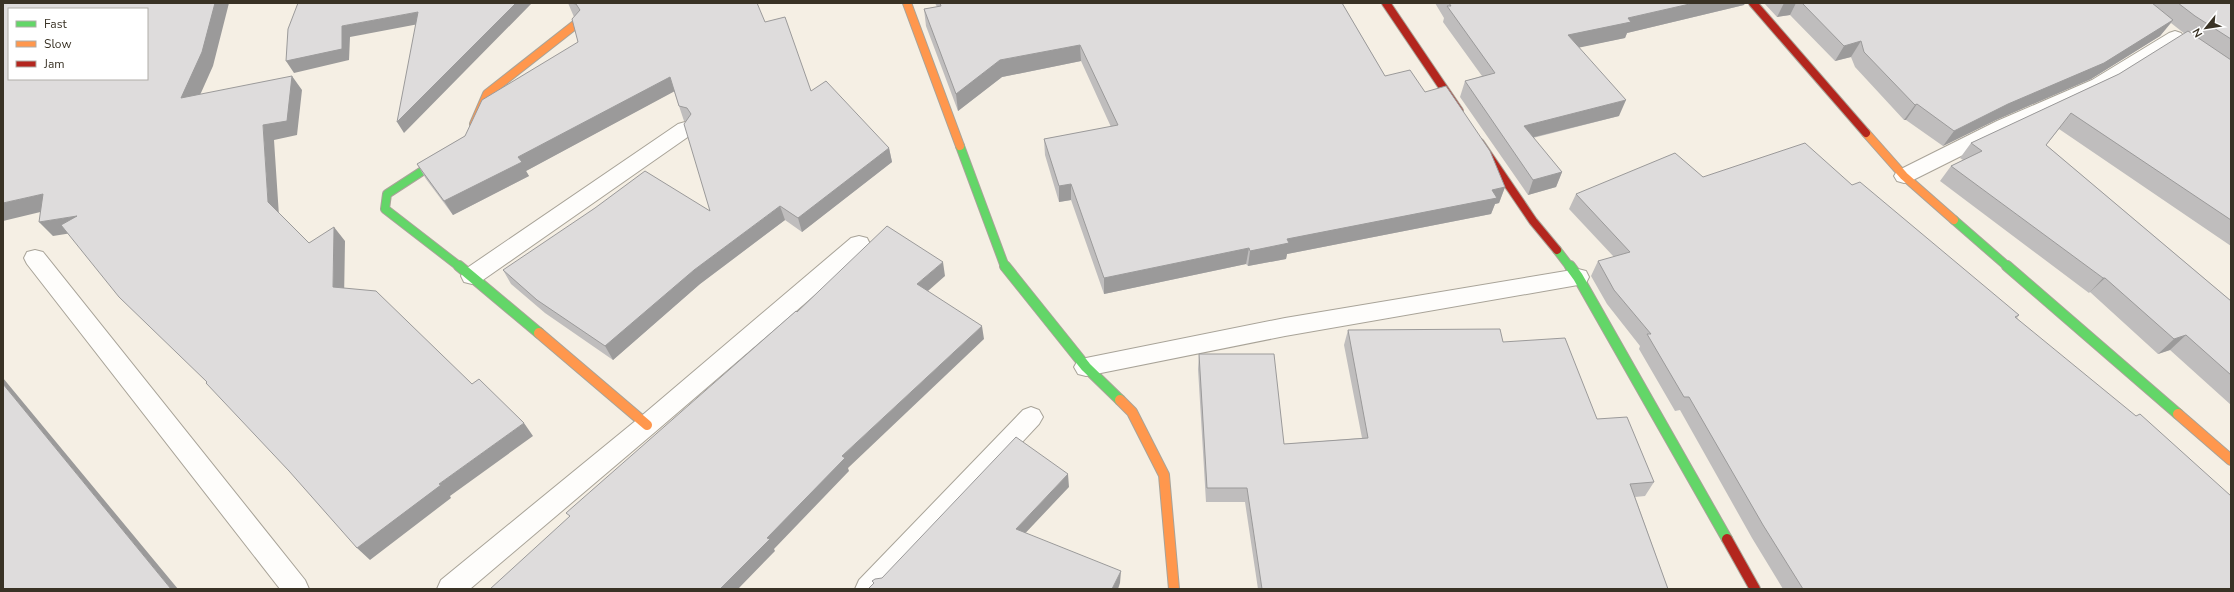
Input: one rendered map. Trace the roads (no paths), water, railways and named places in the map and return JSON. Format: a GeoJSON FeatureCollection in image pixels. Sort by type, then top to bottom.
{"type":"FeatureCollection","features":[{"type":"Feature","properties":{"kind":"street"},"geometry":{"type":"LineString","coordinates":[[907,3],[1005,267],[1086,367],[1132,412],[1164,475],[1174,589]]}},
{"type":"Feature","properties":{"kind":"street"},"geometry":{"type":"LineString","coordinates":[[1386,3],[1466,122]]}},
{"type":"Feature","properties":{"kind":"street"},"geometry":{"type":"LineString","coordinates":[[1753,3],[1904,176],[2231,460]]}},
{"type":"Feature","properties":{"kind":"street"},"geometry":{"type":"LineString","coordinates":[[471,130],[487,94],[576,24]]}},
{"type":"Feature","properties":{"kind":"street"},"geometry":{"type":"LineString","coordinates":[[1904,176],[2004,126],[2099,84],[2175,37]]}},
{"type":"Feature","properties":{"kind":"street"},"geometry":{"type":"LineString","coordinates":[[472,276],[685,129]]}},
{"type":"Feature","properties":{"kind":"street"},"geometry":{"type":"LineString","coordinates":[[1475,135],[1533,221],[1578,277],[1755,589]]}},
{"type":"Feature","properties":{"kind":"street"},"geometry":{"type":"LineString","coordinates":[[458,148],[404,181],[387,194],[385,209],[472,276],[647,425]]}},
{"type":"Feature","properties":{"kind":"street"},"geometry":{"type":"LineString","coordinates":[[450,589],[647,425],[859,244]]}},
{"type":"Feature","properties":{"kind":"street"},"geometry":{"type":"LineString","coordinates":[[35,258],[296,589]]}},
{"type":"Feature","properties":{"kind":"street"},"geometry":{"type":"LineString","coordinates":[[1086,367],[1285,327],[1578,277]]}},
{"type":"Feature","properties":{"kind":"street"},"geometry":{"type":"LineString","coordinates":[[868,589],[1030,417]]}}]}
